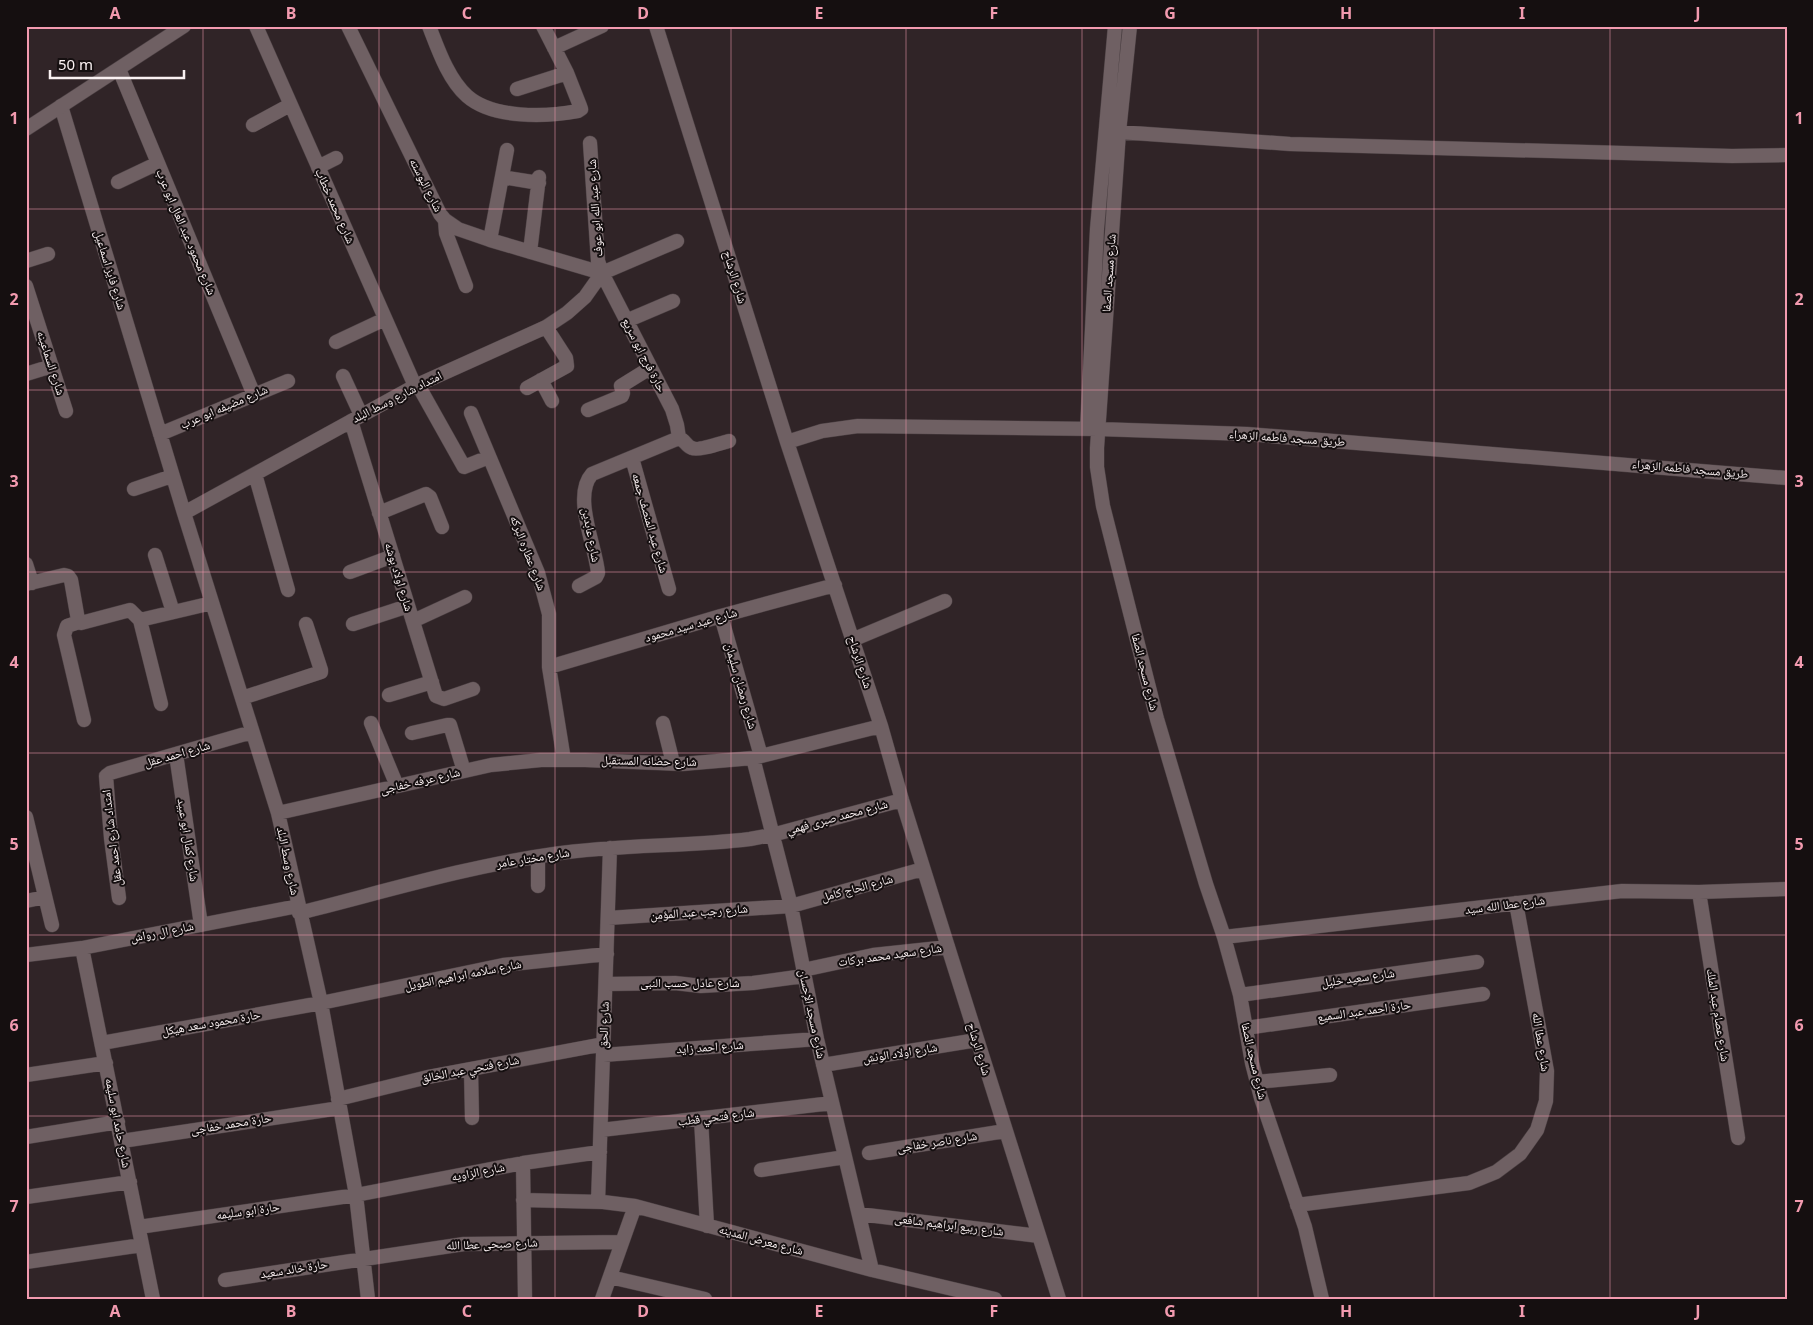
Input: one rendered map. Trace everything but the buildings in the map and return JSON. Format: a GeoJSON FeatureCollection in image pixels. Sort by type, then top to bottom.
{"type":"FeatureCollection","features":[{"type":"Feature","properties":{"kind":"street"},"geometry":{"type":"LineString","coordinates":[[26,129],[184,26]]}},
{"type":"Feature","properties":{"kind":"street","name":"شارع محمد خطاب"},"geometry":{"type":"LineString","coordinates":[[256,26],[417,385],[464,467],[489,457]]}},
{"type":"Feature","properties":{"kind":"street","name":"شارع البوسته"},"geometry":{"type":"LineString","coordinates":[[348,26],[440,214],[445,220],[458,229],[490,240],[602,273]]}},
{"type":"Feature","properties":{"kind":"street"},"geometry":{"type":"LineString","coordinates":[[429,26],[439,51],[457,84],[467,97],[482,106],[500,112],[520,114],[552,114],[578,111],[580,106],[567,74],[543,26]]}},
{"type":"Feature","properties":{"kind":"street"},"geometry":{"type":"LineString","coordinates":[[554,48],[602,26]]}},
{"type":"Feature","properties":{"kind":"street","name":"شارع الرشاح"},"geometry":{"type":"LineString","coordinates":[[656,26],[787,442],[881,726],[902,800],[1059,1299]]}},
{"type":"Feature","properties":{"kind":"street","name":"شارع مسجد الصفا"},"geometry":{"type":"LineString","coordinates":[[1115,26],[1097,229],[1093,429],[1103,506],[1157,718],[1240,994],[1257,1082],[1305,1227],[1322,1299]]}},
{"type":"Feature","properties":{"kind":"street","name":"شارع مسجد الصفا"},"geometry":{"type":"LineString","coordinates":[[1093,429],[1130,26]]}},
{"type":"Feature","properties":{"kind":"street","name":"شارع محمود عبد العال ابو عرب"},"geometry":{"type":"LineString","coordinates":[[119,69],[254,395]]}},
{"type":"Feature","properties":{"kind":"street"},"geometry":{"type":"LineString","coordinates":[[516,90],[567,74]]}},
{"type":"Feature","properties":{"kind":"street"},"geometry":{"type":"LineString","coordinates":[[253,125],[290,105]]}},
{"type":"Feature","properties":{"kind":"street","name":"شارع فايز اسماعيل"},"geometry":{"type":"LineString","coordinates":[[61,106],[160,434]]}},
{"type":"Feature","properties":{"kind":"street"},"geometry":{"type":"LineString","coordinates":[[1120,132],[1290,144],[1732,156],[1787,155]]}},
{"type":"Feature","properties":{"kind":"street","name":"شارع عبد الله ابو عوف"},"geometry":{"type":"LineString","coordinates":[[590,143],[595,242],[602,273]]}},
{"type":"Feature","properties":{"kind":"street"},"geometry":{"type":"LineString","coordinates":[[490,240],[507,150]]}},
{"type":"Feature","properties":{"kind":"street"},"geometry":{"type":"LineString","coordinates":[[318,167],[336,158]]}},
{"type":"Feature","properties":{"kind":"street"},"geometry":{"type":"LineString","coordinates":[[118,182],[158,163]]}},
{"type":"Feature","properties":{"kind":"street"},"geometry":{"type":"LineString","coordinates":[[502,177],[539,180],[530,252]]}},
{"type":"Feature","properties":{"kind":"street"},"geometry":{"type":"LineString","coordinates":[[445,220],[446,233],[466,286]]}},
{"type":"Feature","properties":{"kind":"street"},"geometry":{"type":"LineString","coordinates":[[602,273],[677,241]]}},
{"type":"Feature","properties":{"kind":"street"},"geometry":{"type":"LineString","coordinates":[[26,261],[48,254]]}},
{"type":"Feature","properties":{"kind":"street","name":"حارة فرج ابو سريع"},"geometry":{"type":"LineString","coordinates":[[602,273],[672,409],[679,438]]}},
{"type":"Feature","properties":{"kind":"street","name":"امتداد شارع وسط البلد"},"geometry":{"type":"LineString","coordinates":[[184,513],[417,385],[546,327],[567,313],[585,297],[602,273]]}},
{"type":"Feature","properties":{"kind":"street","name":"شارع السماعينه"},"geometry":{"type":"LineString","coordinates":[[26,286],[66,411]]}},
{"type":"Feature","properties":{"kind":"street"},"geometry":{"type":"LineString","coordinates":[[626,321],[674,301]]}},
{"type":"Feature","properties":{"kind":"street"},"geometry":{"type":"LineString","coordinates":[[336,342],[386,319]]}},
{"type":"Feature","properties":{"kind":"street"},"geometry":{"type":"LineString","coordinates":[[527,388],[567,366],[566,358],[546,327]]}},
{"type":"Feature","properties":{"kind":"street"},"geometry":{"type":"LineString","coordinates":[[26,374],[52,366]]}},
{"type":"Feature","properties":{"kind":"street"},"geometry":{"type":"LineString","coordinates":[[588,410],[622,396],[621,386],[650,368]]}},
{"type":"Feature","properties":{"kind":"street","name":"شارع اولاد بوشه"},"geometry":{"type":"LineString","coordinates":[[343,376],[356,418],[379,513],[436,696],[441,699],[447,698],[473,689]]}},
{"type":"Feature","properties":{"kind":"street"},"geometry":{"type":"LineString","coordinates":[[541,380],[552,401]]}},
{"type":"Feature","properties":{"kind":"street","name":"شارع مضيفه ابو عرب"},"geometry":{"type":"LineString","coordinates":[[160,434],[288,381]]}},
{"type":"Feature","properties":{"kind":"street","name":"شارع عطاره البركه"},"geometry":{"type":"LineString","coordinates":[[471,413],[538,573],[544,593],[549,614],[549,667],[564,760]]}},
{"type":"Feature","properties":{"kind":"street","name":"طريق مسجد فاطمه الزهراء"},"geometry":{"type":"LineString","coordinates":[[787,442],[822,431],[858,426],[1093,429],[1247,434],[1787,478]]}},
{"type":"Feature","properties":{"kind":"street","name":"شارع وسط البلد"},"geometry":{"type":"LineString","coordinates":[[160,434],[278,813],[321,1003],[356,1195],[368,1299]]}},
{"type":"Feature","properties":{"kind":"street"},"geometry":{"type":"LineString","coordinates":[[632,458],[679,438],[683,439],[688,447],[695,449],[729,441]]}},
{"type":"Feature","properties":{"kind":"street","name":"شارع عابدين"},"geometry":{"type":"LineString","coordinates":[[579,586],[596,577],[598,573],[587,522],[585,486],[592,474],[632,458]]}},
{"type":"Feature","properties":{"kind":"street","name":"شارع عبد المنصف جمعه"},"geometry":{"type":"LineString","coordinates":[[632,458],[669,589]]}},
{"type":"Feature","properties":{"kind":"street"},"geometry":{"type":"LineString","coordinates":[[255,474],[288,590]]}},
{"type":"Feature","properties":{"kind":"street"},"geometry":{"type":"LineString","coordinates":[[134,489],[172,476]]}},
{"type":"Feature","properties":{"kind":"street"},"geometry":{"type":"LineString","coordinates":[[379,513],[426,494],[430,497],[442,527]]}},
{"type":"Feature","properties":{"kind":"street"},"geometry":{"type":"LineString","coordinates":[[155,554],[173,612]]}},
{"type":"Feature","properties":{"kind":"street"},"geometry":{"type":"LineString","coordinates":[[350,572],[393,556]]}},
{"type":"Feature","properties":{"kind":"street"},"geometry":{"type":"LineString","coordinates":[[26,564],[29,584],[64,575],[68,576],[71,580],[79,622]]}},
{"type":"Feature","properties":{"kind":"street","name":"شارع عيد سيد محمود"},"geometry":{"type":"LineString","coordinates":[[549,667],[720,616],[835,585]]}},
{"type":"Feature","properties":{"kind":"street"},"geometry":{"type":"LineString","coordinates":[[413,621],[465,597]]}},
{"type":"Feature","properties":{"kind":"street"},"geometry":{"type":"LineString","coordinates":[[852,640],[945,601]]}},
{"type":"Feature","properties":{"kind":"street"},"geometry":{"type":"LineString","coordinates":[[140,620],[212,603]]}},
{"type":"Feature","properties":{"kind":"street"},"geometry":{"type":"LineString","coordinates":[[353,624],[408,606]]}},
{"type":"Feature","properties":{"kind":"street"},"geometry":{"type":"LineString","coordinates":[[84,720],[64,635],[67,626],[130,610],[140,620],[160,704]]}},
{"type":"Feature","properties":{"kind":"street","name":"شارع رمضان سليمان"},"geometry":{"type":"LineString","coordinates":[[720,616],[757,757]]}},
{"type":"Feature","properties":{"kind":"street"},"geometry":{"type":"LineString","coordinates":[[242,698],[320,672],[321,670],[306,624]]}},
{"type":"Feature","properties":{"kind":"street"},"geometry":{"type":"LineString","coordinates":[[389,695],[432,682]]}},
{"type":"Feature","properties":{"kind":"street"},"geometry":{"type":"LineString","coordinates":[[371,723],[397,786]]}},
{"type":"Feature","properties":{"kind":"street"},"geometry":{"type":"LineString","coordinates":[[663,723],[673,763]]}},
{"type":"Feature","properties":{"kind":"street"},"geometry":{"type":"LineString","coordinates":[[412,733],[450,725],[464,771]]}},
{"type":"Feature","properties":{"kind":"street","name":"شارع حضانه المستقبل"},"geometry":{"type":"LineString","coordinates":[[564,760],[673,763],[757,757],[881,726]]}},
{"type":"Feature","properties":{"kind":"street","name":"شارع احمد عقل"},"geometry":{"type":"LineString","coordinates":[[105,779],[108,774],[252,732]]}},
{"type":"Feature","properties":{"kind":"street","name":"شارع كمال ابو عبيد"},"geometry":{"type":"LineString","coordinates":[[176,754],[201,925]]}},
{"type":"Feature","properties":{"kind":"street","name":"شارع مسجد الإحسان"},"geometry":{"type":"LineString","coordinates":[[757,757],[772,835],[790,906],[817,1039],[872,1270]]}},
{"type":"Feature","properties":{"kind":"street","name":"شارع عرفه خفاجى"},"geometry":{"type":"LineString","coordinates":[[278,813],[491,765],[541,760],[564,760]]}},
{"type":"Feature","properties":{"kind":"street","name":"امتداد شارع احمد عقل"},"geometry":{"type":"LineString","coordinates":[[105,779],[119,898]]}},
{"type":"Feature","properties":{"kind":"street","name":"شارع محمد صبرى فهمي"},"geometry":{"type":"LineString","coordinates":[[772,835],[902,800]]}},
{"type":"Feature","properties":{"kind":"street"},"geometry":{"type":"LineString","coordinates":[[26,817],[52,925]]}},
{"type":"Feature","properties":{"kind":"street","name":"شارع مختار عامر"},"geometry":{"type":"LineString","coordinates":[[299,910],[486,866],[538,856],[610,848],[744,840],[772,835]]}},
{"type":"Feature","properties":{"kind":"street","name":"شارع الحق"},"geometry":{"type":"LineString","coordinates":[[598,1202],[610,848]]}},
{"type":"Feature","properties":{"kind":"street"},"geometry":{"type":"LineString","coordinates":[[538,856],[538,886]]}},
{"type":"Feature","properties":{"kind":"street","name":"شارع الحاج كامل"},"geometry":{"type":"LineString","coordinates":[[790,906],[924,869]]}},
{"type":"Feature","properties":{"kind":"street","name":"شارع عطا الله سيد"},"geometry":{"type":"LineString","coordinates":[[1224,936],[1622,891],[1787,890]]}},
{"type":"Feature","properties":{"kind":"street","name":"شارع عصام عبد الملك"},"geometry":{"type":"LineString","coordinates":[[1699,892],[1738,1138]]}},
{"type":"Feature","properties":{"kind":"street"},"geometry":{"type":"LineString","coordinates":[[26,901],[45,897]]}},
{"type":"Feature","properties":{"kind":"street","name":"شارع عطا الله"},"geometry":{"type":"LineString","coordinates":[[1297,1205],[1469,1184],[1496,1172],[1520,1154],[1537,1130],[1546,1101],[1547,1072],[1516,903]]}},
{"type":"Feature","properties":{"kind":"street","name":"شارع رجب عبد المؤمن"},"geometry":{"type":"LineString","coordinates":[[608,918],[790,906]]}},
{"type":"Feature","properties":{"kind":"street","name":"شارع ال رواش"},"geometry":{"type":"LineString","coordinates":[[26,955],[82,948],[201,925],[299,910]]}},
{"type":"Feature","properties":{"kind":"street","name":"شارع سعيد محمد بركات"},"geometry":{"type":"LineString","coordinates":[[803,973],[873,955],[948,947]]}},
{"type":"Feature","properties":{"kind":"street","name":"شارع حامد ابو سليمه"},"geometry":{"type":"LineString","coordinates":[[82,948],[153,1299]]}},
{"type":"Feature","properties":{"kind":"street","name":"شارع سلامه ابراهيم الطويل"},"geometry":{"type":"LineString","coordinates":[[321,1003],[503,966],[606,954]]}},
{"type":"Feature","properties":{"kind":"street","name":"شارع سعيد خليل"},"geometry":{"type":"LineString","coordinates":[[1240,994],[1476,962]]}},
{"type":"Feature","properties":{"kind":"street","name":"شارع عادل حسب النبى"},"geometry":{"type":"LineString","coordinates":[[606,984],[675,983],[701,986],[752,983],[803,973]]}},
{"type":"Feature","properties":{"kind":"street","name":"حارة احمد عبد السميع"},"geometry":{"type":"LineString","coordinates":[[1246,1028],[1483,994]]}},
{"type":"Feature","properties":{"kind":"street","name":"حارة محمود سعد هيكل"},"geometry":{"type":"LineString","coordinates":[[102,1043],[321,1003]]}},
{"type":"Feature","properties":{"kind":"street","name":"شارع احمد زايد"},"geometry":{"type":"LineString","coordinates":[[603,1050],[817,1039]]}},
{"type":"Feature","properties":{"kind":"street","name":"شارع اولاد الونش"},"geometry":{"type":"LineString","coordinates":[[823,1065],[977,1040]]}},
{"type":"Feature","properties":{"kind":"street","name":"شارع فتحي عبد الخالق"},"geometry":{"type":"LineString","coordinates":[[339,1103],[428,1077],[603,1050]]}},
{"type":"Feature","properties":{"kind":"street"},"geometry":{"type":"LineString","coordinates":[[26,1075],[106,1063]]}},
{"type":"Feature","properties":{"kind":"street"},"geometry":{"type":"LineString","coordinates":[[471,1069],[472,1118]]}},
{"type":"Feature","properties":{"kind":"street"},"geometry":{"type":"LineString","coordinates":[[1257,1082],[1330,1075]]}},
{"type":"Feature","properties":{"kind":"street","name":"حارة محمد خفاجى"},"geometry":{"type":"LineString","coordinates":[[122,1141],[339,1103]]}},
{"type":"Feature","properties":{"kind":"street","name":"شارع فتحي قطب"},"geometry":{"type":"LineString","coordinates":[[601,1130],[832,1103]]}},
{"type":"Feature","properties":{"kind":"street"},"geometry":{"type":"LineString","coordinates":[[701,1118],[707,1226]]}},
{"type":"Feature","properties":{"kind":"street"},"geometry":{"type":"LineString","coordinates":[[26,1137],[118,1122]]}},
{"type":"Feature","properties":{"kind":"street","name":"شارع ناصر خفاجى"},"geometry":{"type":"LineString","coordinates":[[869,1153],[1005,1131]]}},
{"type":"Feature","properties":{"kind":"street","name":"شارع الزاويه"},"geometry":{"type":"LineString","coordinates":[[356,1195],[523,1163],[600,1152]]}},
{"type":"Feature","properties":{"kind":"street"},"geometry":{"type":"LineString","coordinates":[[760,1170],[845,1157]]}},
{"type":"Feature","properties":{"kind":"street"},"geometry":{"type":"LineString","coordinates":[[523,1163],[525,1299]]}},
{"type":"Feature","properties":{"kind":"street"},"geometry":{"type":"LineString","coordinates":[[26,1197],[130,1182]]}},
{"type":"Feature","properties":{"kind":"street","name":"حارة ابو سليمه"},"geometry":{"type":"LineString","coordinates":[[139,1227],[356,1195]]}},
{"type":"Feature","properties":{"kind":"street","name":"شارع معرض المدينه"},"geometry":{"type":"LineString","coordinates":[[523,1200],[598,1202],[635,1206],[959,1295],[995,1299]]}},
{"type":"Feature","properties":{"kind":"street"},"geometry":{"type":"LineString","coordinates":[[602,1299],[635,1206]]}},
{"type":"Feature","properties":{"kind":"street","name":"شارع ربيع ابراهيم شافعى"},"geometry":{"type":"LineString","coordinates":[[859,1214],[1039,1236]]}},
{"type":"Feature","properties":{"kind":"street","name":"شارع صبحى عطا الله"},"geometry":{"type":"LineString","coordinates":[[364,1259],[464,1244],[622,1242]]}},
{"type":"Feature","properties":{"kind":"street"},"geometry":{"type":"LineString","coordinates":[[26,1262],[142,1245]]}},
{"type":"Feature","properties":{"kind":"street","name":"حارة خالد سعيد"},"geometry":{"type":"LineString","coordinates":[[225,1280],[364,1259]]}},
{"type":"Feature","properties":{"kind":"street"},"geometry":{"type":"LineString","coordinates":[[610,1277],[705,1299]]}}]}
